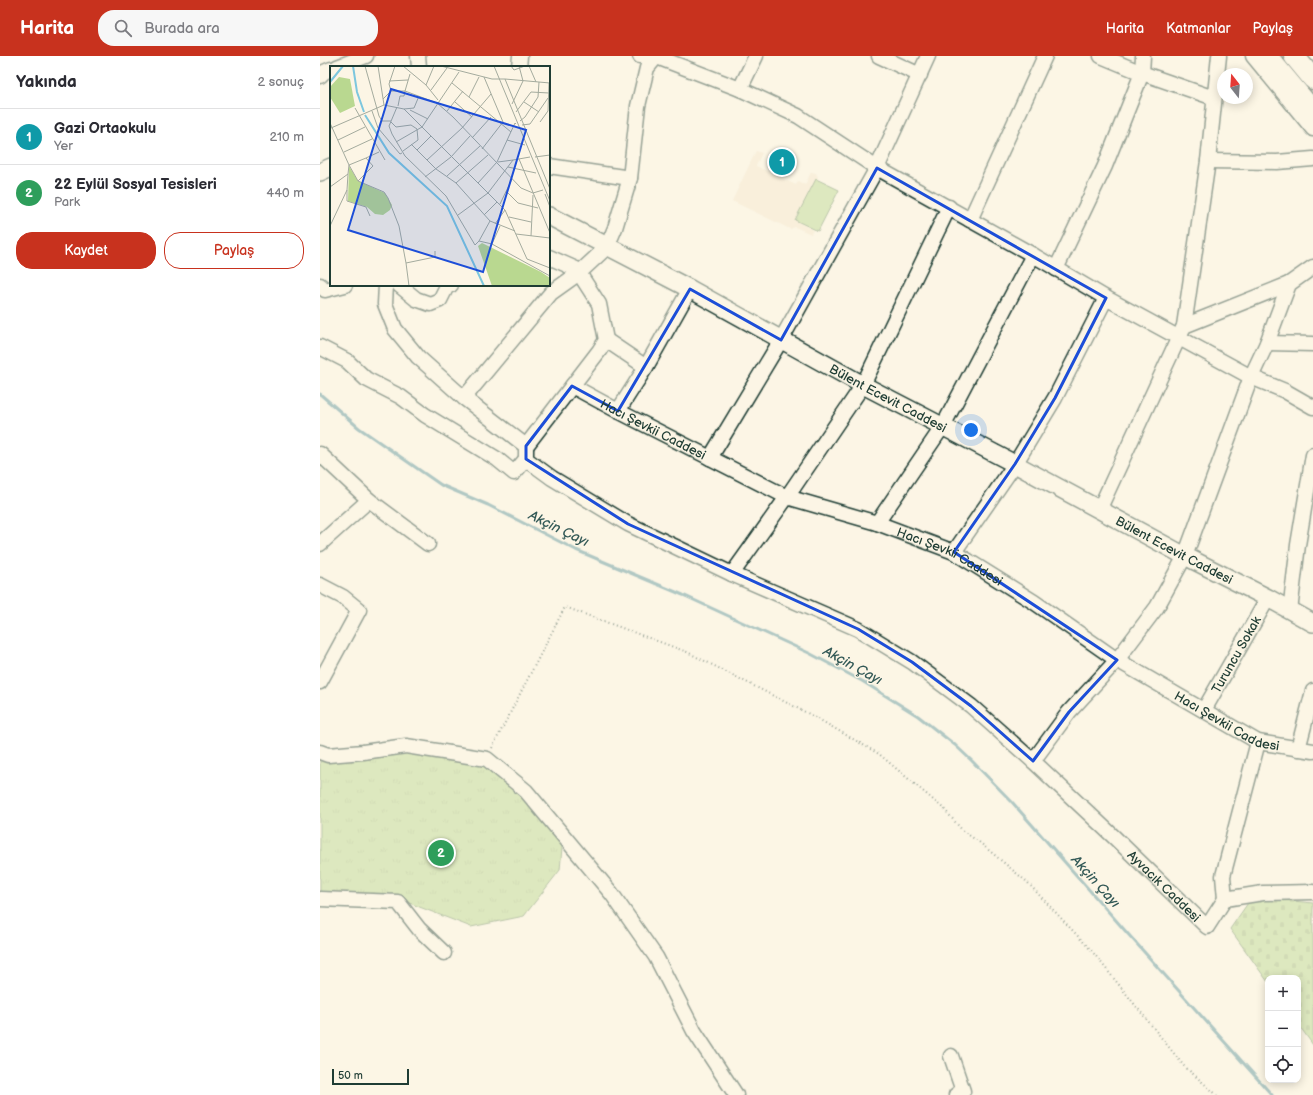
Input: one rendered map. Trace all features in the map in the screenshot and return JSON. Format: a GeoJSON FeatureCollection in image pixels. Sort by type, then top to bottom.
{"type":"FeatureCollection","features":[{"type":"Feature","properties":{"kind":"highway"},"geometry":{"type":"LineString","coordinates":[[1267,56],[1313,111]]}},
{"type":"Feature","properties":{"kind":"highway"},"geometry":{"type":"LineString","coordinates":[[1294,56],[1313,79]]}},
{"type":"Feature","properties":{"kind":"main road"},"geometry":{"type":"LineString","coordinates":[[320,172],[330,167]]}},
{"type":"Feature","properties":{"kind":"main road","name":"Bülent Ecevit Caddesi"},"geometry":{"type":"LineString","coordinates":[[550,217],[690,289],[863,385],[1015,464],[1313,623]]}},
{"type":"Feature","properties":{"kind":"street"},"geometry":{"type":"LineString","coordinates":[[339,66],[366,56]]}},
{"type":"Feature","properties":{"kind":"street"},"geometry":{"type":"LineString","coordinates":[[418,56],[419,66]]}},
{"type":"Feature","properties":{"kind":"street"},"geometry":{"type":"LineString","coordinates":[[519,66],[520,56]]}},
{"type":"Feature","properties":{"kind":"street"},"geometry":{"type":"LineString","coordinates":[[640,56],[657,56],[740,89],[798,116],[877,168],[1033,255],[1106,298],[1182,332],[1251,376],[1285,391],[1313,406]]}},
{"type":"Feature","properties":{"kind":"street"},"geometry":{"type":"LineString","coordinates":[[464,398],[550,293],[579,274],[607,247],[615,228],[630,178],[640,98],[647,68],[657,56]]}},
{"type":"Feature","properties":{"kind":"street"},"geometry":{"type":"LineString","coordinates":[[740,89],[756,56]]}},
{"type":"Feature","properties":{"kind":"street"},"geometry":{"type":"LineString","coordinates":[[879,56],[920,75]]}},
{"type":"Feature","properties":{"kind":"street"},"geometry":{"type":"LineString","coordinates":[[710,458],[781,340],[877,168],[928,56]]}},
{"type":"Feature","properties":{"kind":"street"},"geometry":{"type":"LineString","coordinates":[[970,220],[1045,56]]}},
{"type":"Feature","properties":{"kind":"street"},"geometry":{"type":"LineString","coordinates":[[1101,56],[1142,73],[1214,98]]}},
{"type":"Feature","properties":{"kind":"street"},"geometry":{"type":"LineString","coordinates":[[1056,269],[1105,166],[1142,73],[1143,56]]}},
{"type":"Feature","properties":{"kind":"street"},"geometry":{"type":"LineString","coordinates":[[1099,510],[1182,332],[1208,161],[1219,56]]}},
{"type":"Feature","properties":{"kind":"street"},"geometry":{"type":"LineString","coordinates":[[1253,56],[1313,128]]}},
{"type":"Feature","properties":{"kind":"street"},"geometry":{"type":"LineString","coordinates":[[1304,56],[1313,66]]}},
{"type":"Feature","properties":{"kind":"street"},"geometry":{"type":"LineString","coordinates":[[1208,161],[1277,162],[1313,159]]}},
{"type":"Feature","properties":{"kind":"street"},"geometry":{"type":"LineString","coordinates":[[550,166],[630,178]]}},
{"type":"Feature","properties":{"kind":"street"},"geometry":{"type":"LineString","coordinates":[[732,574],[787,497],[863,385],[949,208]]}},
{"type":"Feature","properties":{"kind":"street"},"geometry":{"type":"LineString","coordinates":[[877,522],[943,426],[1033,255]]}},
{"type":"Feature","properties":{"kind":"street"},"geometry":{"type":"LineString","coordinates":[[320,347],[347,361],[366,379],[401,397],[425,415],[497,459],[514,473],[572,386],[599,352],[606,340],[599,304],[576,269],[550,257]]}},
{"type":"Feature","properties":{"kind":"street"},"geometry":{"type":"LineString","coordinates":[[1182,332],[1289,284],[1313,267]]}},
{"type":"Feature","properties":{"kind":"street"},"geometry":{"type":"LineString","coordinates":[[386,286],[385,304],[395,329],[418,357],[552,478],[628,524],[732,574],[858,629],[912,662],[971,706],[1033,761],[1069,712],[1117,660],[1158,608],[1185,556],[1251,376],[1267,343],[1289,284]]}},
{"type":"Feature","properties":{"kind":"street"},"geometry":{"type":"LineString","coordinates":[[320,285],[326,290],[341,286]]}},
{"type":"Feature","properties":{"kind":"street"},"geometry":{"type":"LineString","coordinates":[[400,286],[416,298],[430,304],[440,300],[447,286]]}},
{"type":"Feature","properties":{"kind":"street"},"geometry":{"type":"LineString","coordinates":[[618,411],[646,367],[690,289]]}},
{"type":"Feature","properties":{"kind":"street"},"geometry":{"type":"LineString","coordinates":[[954,552],[1015,464],[1055,398],[1106,298]]}},
{"type":"Feature","properties":{"kind":"street"},"geometry":{"type":"LineString","coordinates":[[606,340],[646,367]]}},
{"type":"Feature","properties":{"kind":"street"},"geometry":{"type":"LineString","coordinates":[[1267,343],[1313,344]]}},
{"type":"Feature","properties":{"kind":"street","name":"Hacı Şevkii Caddesi"},"geometry":{"type":"LineString","coordinates":[[572,386],[787,497],[877,522],[954,552],[1034,602],[1117,660],[1258,742],[1313,751]]}},
{"type":"Feature","properties":{"kind":"street"},"geometry":{"type":"LineString","coordinates":[[320,454],[369,500],[428,544]]}},
{"type":"Feature","properties":{"kind":"street"},"geometry":{"type":"LineString","coordinates":[[1290,611],[1308,509],[1313,454]]}},
{"type":"Feature","properties":{"kind":"street"},"geometry":{"type":"LineString","coordinates":[[320,544],[369,500]]}},
{"type":"Feature","properties":{"kind":"street"},"geometry":{"type":"LineString","coordinates":[[320,585],[343,597],[359,610],[320,682]]}},
{"type":"Feature","properties":{"kind":"street","name":"Turuncu Sokak"},"geometry":{"type":"LineString","coordinates":[[1204,710],[1268,598]]}},
{"type":"Feature","properties":{"kind":"street"},"geometry":{"type":"LineString","coordinates":[[1298,749],[1313,691]]}},
{"type":"Feature","properties":{"kind":"street"},"geometry":{"type":"LineString","coordinates":[[1258,742],[1224,876],[1225,899],[1263,893],[1313,892]]}},
{"type":"Feature","properties":{"kind":"street"},"geometry":{"type":"LineString","coordinates":[[320,752],[328,755],[406,746],[487,759],[526,790],[612,894],[656,957],[694,1031],[736,1095]]}},
{"type":"Feature","properties":{"kind":"street","name":"Ayvacık Caddesi"},"geometry":{"type":"LineString","coordinates":[[1033,761],[1207,927],[1225,899]]}},
{"type":"Feature","properties":{"kind":"street"},"geometry":{"type":"LineString","coordinates":[[320,899],[398,902],[419,929],[444,953]]}},
{"type":"Feature","properties":{"kind":"street"},"geometry":{"type":"LineString","coordinates":[[951,1056],[963,1091],[956,1095]]}},
{"type":"Feature","properties":{"kind":"path"},"geometry":{"type":"LineString","coordinates":[[487,759],[565,607],[687,652],[814,716],[879,754],[944,808],[963,831],[979,842],[1027,882],[1091,950],[1184,1066],[1218,1095]]}},
{"type":"Feature","properties":{"kind":"highlighted area"},"geometry":{"type":"Polygon","coordinates":[[[877,168],[1106,298],[1055,398],[1015,464],[954,552],[1117,660],[1069,712],[1033,761],[971,706],[912,662],[858,629],[628,524],[526,459],[526,446],[572,386],[618,411],[690,289],[781,340],[877,168]]]}},
{"type":"Feature","properties":{"kind":"shaded area"},"geometry":{"type":"Polygon","coordinates":[[[756,151],[762,153],[756,166],[796,185],[798,181],[805,185],[811,172],[816,173],[818,177],[795,220],[813,230],[811,234],[795,227],[790,229],[732,201],[756,151]]]}},
{"type":"Feature","properties":{"kind":"green space"},"geometry":{"type":"Polygon","coordinates":[[[816,179],[839,190],[818,231],[795,220],[816,179]]]}},
{"type":"Feature","properties":{"kind":"green space"},"geometry":{"type":"Polygon","coordinates":[[[395,747],[498,768],[563,836],[560,870],[524,916],[471,927],[399,899],[320,897],[320,752],[395,747]]]}},
{"type":"Feature","properties":{"kind":"green space"},"geometry":{"type":"Polygon","coordinates":[[[1272,899],[1313,903],[1313,1045],[1301,1028],[1301,975],[1265,975],[1265,978],[1230,929],[1248,903],[1272,899]]]}},
{"type":"Feature","properties":{"kind":"waterway","name":"Akçin Çayı"},"geometry":{"type":"LineString","coordinates":[[320,394],[359,428],[441,485],[488,505],[576,550],[683,595],[809,653],[862,681],[918,716],[955,745],[1012,802],[1272,1095]]}},
{"type":"Feature","properties":{"kind":"place","name":"Gazi Ortaokulu"},"geometry":{"type":"Point","coordinates":[782,162]}},
{"type":"Feature","properties":{"kind":"place","name":"22 Eylül Sosyal Tesisleri"},"geometry":{"type":"Point","coordinates":[441,853]}}]}
